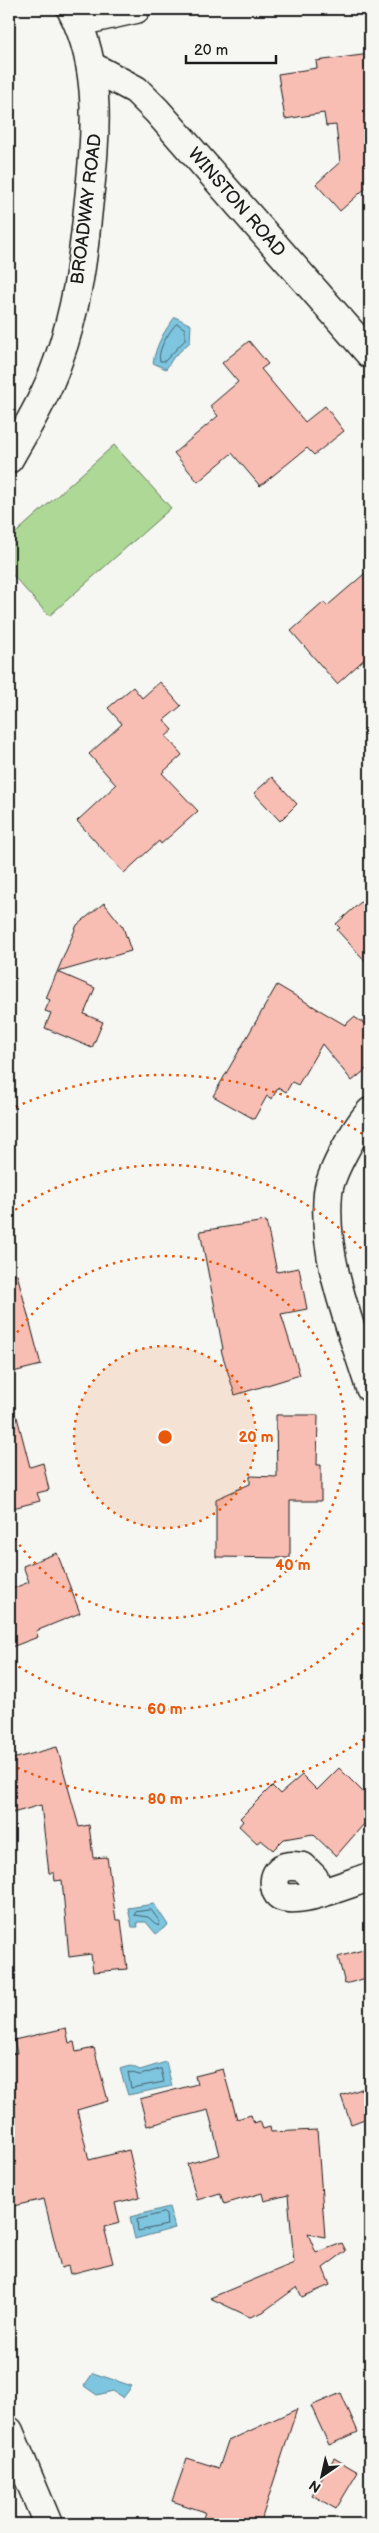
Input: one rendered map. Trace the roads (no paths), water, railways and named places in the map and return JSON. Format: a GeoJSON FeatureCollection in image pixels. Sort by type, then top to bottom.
{"type":"FeatureCollection","features":[{"type":"Feature","properties":{"kind":"street"},"geometry":{"type":"LineString","coordinates":[[75,15],[136,9]]}},
{"type":"Feature","properties":{"kind":"street","name":"BROADWAY ROAD"},"geometry":{"type":"LineString","coordinates":[[9,459],[40,404],[59,361],[82,273],[96,134],[91,66],[75,15]]}},
{"type":"Feature","properties":{"kind":"street","name":"WINSTON ROAD"},"geometry":{"type":"LineString","coordinates":[[91,66],[136,90],[157,111],[370,354]]}},
{"type":"Feature","properties":{"kind":"street"},"geometry":{"type":"LineString","coordinates":[[370,1112],[345,1150],[328,1192],[329,1233],[338,1284],[370,1388]]}},
{"type":"Feature","properties":{"kind":"street"},"geometry":{"type":"LineString","coordinates":[[320,1893],[370,1877]]}},
{"type":"Feature","properties":{"kind":"street"},"geometry":{"type":"LineString","coordinates":[[9,2431],[48,2524]]}},
{"type":"Feature","properties":{"kind":"water"},"geometry":{"type":"Polygon","coordinates":[[[175,317],[191,325],[190,342],[173,358],[166,369],[153,363],[161,338],[175,317]]]}},
{"type":"Feature","properties":{"kind":"water"},"geometry":{"type":"Polygon","coordinates":[[[154,1904],[168,1925],[156,1934],[146,1922],[137,1922],[138,1927],[132,1927],[128,1908],[154,1904]]]}},
{"type":"Feature","properties":{"kind":"water"},"geometry":{"type":"Polygon","coordinates":[[[166,2062],[172,2086],[128,2095],[120,2069],[131,2066],[140,2070],[166,2062]]]}},
{"type":"Feature","properties":{"kind":"water"},"geometry":{"type":"Polygon","coordinates":[[[169,2207],[175,2228],[135,2239],[130,2217],[169,2207]]]}},
{"type":"Feature","properties":{"kind":"water"},"geometry":{"type":"Polygon","coordinates":[[[93,2373],[132,2386],[123,2398],[113,2391],[97,2395],[84,2386],[93,2373]]]}}]}
